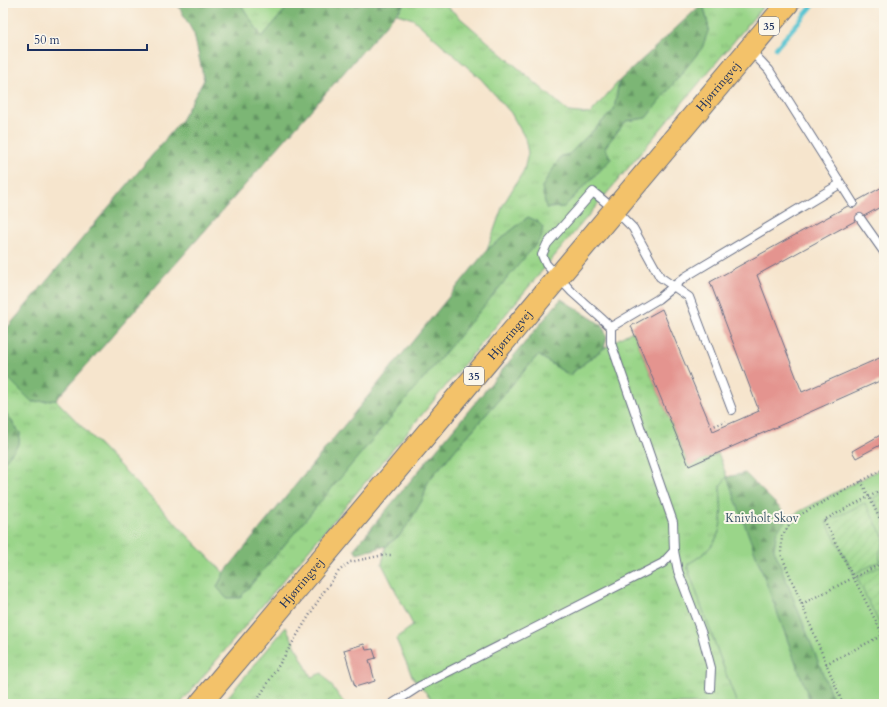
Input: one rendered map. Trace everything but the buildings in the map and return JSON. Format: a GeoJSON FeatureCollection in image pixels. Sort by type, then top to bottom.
{"type":"FeatureCollection","features":[{"type":"Feature","properties":{"kind":"main road","name":"Hjørringvej"},"geometry":{"type":"LineString","coordinates":[[200,704],[788,3]]}},
{"type":"Feature","properties":{"kind":"lane"},"geometry":{"type":"LineString","coordinates":[[749,49],[769,70],[852,203]]}},
{"type":"Feature","properties":{"kind":"lane"},"geometry":{"type":"LineString","coordinates":[[611,327],[658,299],[685,277],[840,184]]}},
{"type":"Feature","properties":{"kind":"lane"},"geometry":{"type":"LineString","coordinates":[[710,689],[711,668],[702,634],[678,571],[674,552],[673,522],[617,362],[611,343],[611,327],[572,292],[546,264],[542,255],[547,244],[593,192],[614,209],[633,228],[660,277],[689,297],[732,410]]}},
{"type":"Feature","properties":{"kind":"lane"},"geometry":{"type":"LineString","coordinates":[[860,218],[884,252]]}},
{"type":"Feature","properties":{"kind":"lane"},"geometry":{"type":"LineString","coordinates":[[392,704],[428,683],[662,563],[674,552]]}},
{"type":"Feature","properties":{"kind":"path"},"geometry":{"type":"LineString","coordinates":[[842,704],[781,554],[782,536],[794,518],[884,469]]}},
{"type":"Feature","properties":{"kind":"path"},"geometry":{"type":"LineString","coordinates":[[861,481],[884,527]]}},
{"type":"Feature","properties":{"kind":"path"},"geometry":{"type":"LineString","coordinates":[[826,664],[883,635],[824,520],[884,489]]}},
{"type":"Feature","properties":{"kind":"path"},"geometry":{"type":"LineString","coordinates":[[255,704],[323,593],[339,572],[350,562],[394,555]]}},
{"type":"Feature","properties":{"kind":"path"},"geometry":{"type":"LineString","coordinates":[[802,604],[884,562]]}},
{"type":"Feature","properties":{"kind":"green space"},"geometry":{"type":"Polygon","coordinates":[[[177,3],[240,3],[262,37],[291,3],[405,3],[56,400],[32,402],[3,373],[3,333],[180,122],[204,80],[194,34],[177,3]]]}},
{"type":"Feature","properties":{"kind":"green space"},"geometry":{"type":"Polygon","coordinates":[[[240,3],[291,3],[262,38],[240,3]]]}},
{"type":"Feature","properties":{"kind":"green space"},"geometry":{"type":"Polygon","coordinates":[[[405,3],[443,3],[569,112],[590,114],[619,81],[614,110],[569,154],[542,187],[547,208],[564,207],[611,159],[604,147],[626,121],[646,118],[709,29],[703,3],[766,3],[180,704],[3,704],[3,463],[19,444],[20,433],[3,409],[3,373],[32,402],[56,400],[224,573],[217,587],[528,217],[487,250],[503,205],[524,170],[528,153],[525,138],[511,113],[481,79],[413,19],[397,14],[405,3]]]}},
{"type":"Feature","properties":{"kind":"green space"},"geometry":{"type":"Polygon","coordinates":[[[703,3],[709,29],[702,48],[646,118],[626,121],[605,147],[611,159],[564,207],[546,208],[542,187],[561,156],[569,154],[614,110],[619,81],[703,3]]]}},
{"type":"Feature","properties":{"kind":"green space"},"geometry":{"type":"Polygon","coordinates":[[[528,217],[537,221],[543,227],[541,238],[240,598],[226,598],[217,587],[224,573],[487,250],[528,217]]]}},
{"type":"Feature","properties":{"kind":"green space"},"geometry":{"type":"Polygon","coordinates":[[[561,299],[602,325],[607,337],[604,348],[569,375],[538,355],[428,481],[423,499],[400,535],[386,546],[357,554],[354,549],[561,299]]]}},
{"type":"Feature","properties":{"kind":"green space"},"geometry":{"type":"Polygon","coordinates":[[[633,331],[689,466],[718,453],[727,477],[720,486],[721,522],[719,531],[709,548],[688,564],[688,569],[737,704],[436,704],[413,678],[396,639],[413,625],[382,564],[386,546],[400,535],[423,499],[428,481],[538,355],[569,375],[608,346],[633,331]]]}},
{"type":"Feature","properties":{"kind":"green space"},"geometry":{"type":"Polygon","coordinates":[[[3,409],[20,433],[19,444],[3,463],[3,409]]]}},
{"type":"Feature","properties":{"kind":"green space"},"geometry":{"type":"Polygon","coordinates":[[[884,467],[884,704],[835,704],[774,549],[777,531],[789,517],[884,467]]]}},
{"type":"Feature","properties":{"kind":"green space","name":"Knivholt Skov"},"geometry":{"type":"Polygon","coordinates":[[[745,473],[789,517],[777,531],[774,549],[835,704],[811,704],[727,477],[745,473]]]}},
{"type":"Feature","properties":{"kind":"green space"},"geometry":{"type":"Polygon","coordinates":[[[727,477],[811,704],[737,704],[688,569],[688,564],[709,548],[719,532],[721,522],[720,486],[727,477]]]}},
{"type":"Feature","properties":{"kind":"green space"},"geometry":{"type":"Polygon","coordinates":[[[884,492],[884,519],[873,498],[884,492]]]}},
{"type":"Feature","properties":{"kind":"green space"},"geometry":{"type":"Polygon","coordinates":[[[865,503],[884,538],[884,541],[880,554],[880,561],[854,574],[826,522],[865,503]]]}},
{"type":"Feature","properties":{"kind":"green space"},"geometry":{"type":"Polygon","coordinates":[[[883,565],[884,630],[883,631],[857,578],[883,565]]]}},
{"type":"Feature","properties":{"kind":"green space"},"geometry":{"type":"Polygon","coordinates":[[[286,627],[311,677],[322,673],[345,704],[222,704],[286,627]]]}},
{"type":"Feature","properties":{"kind":"waterway"},"geometry":{"type":"LineString","coordinates":[[776,48],[815,3]]}}]}
